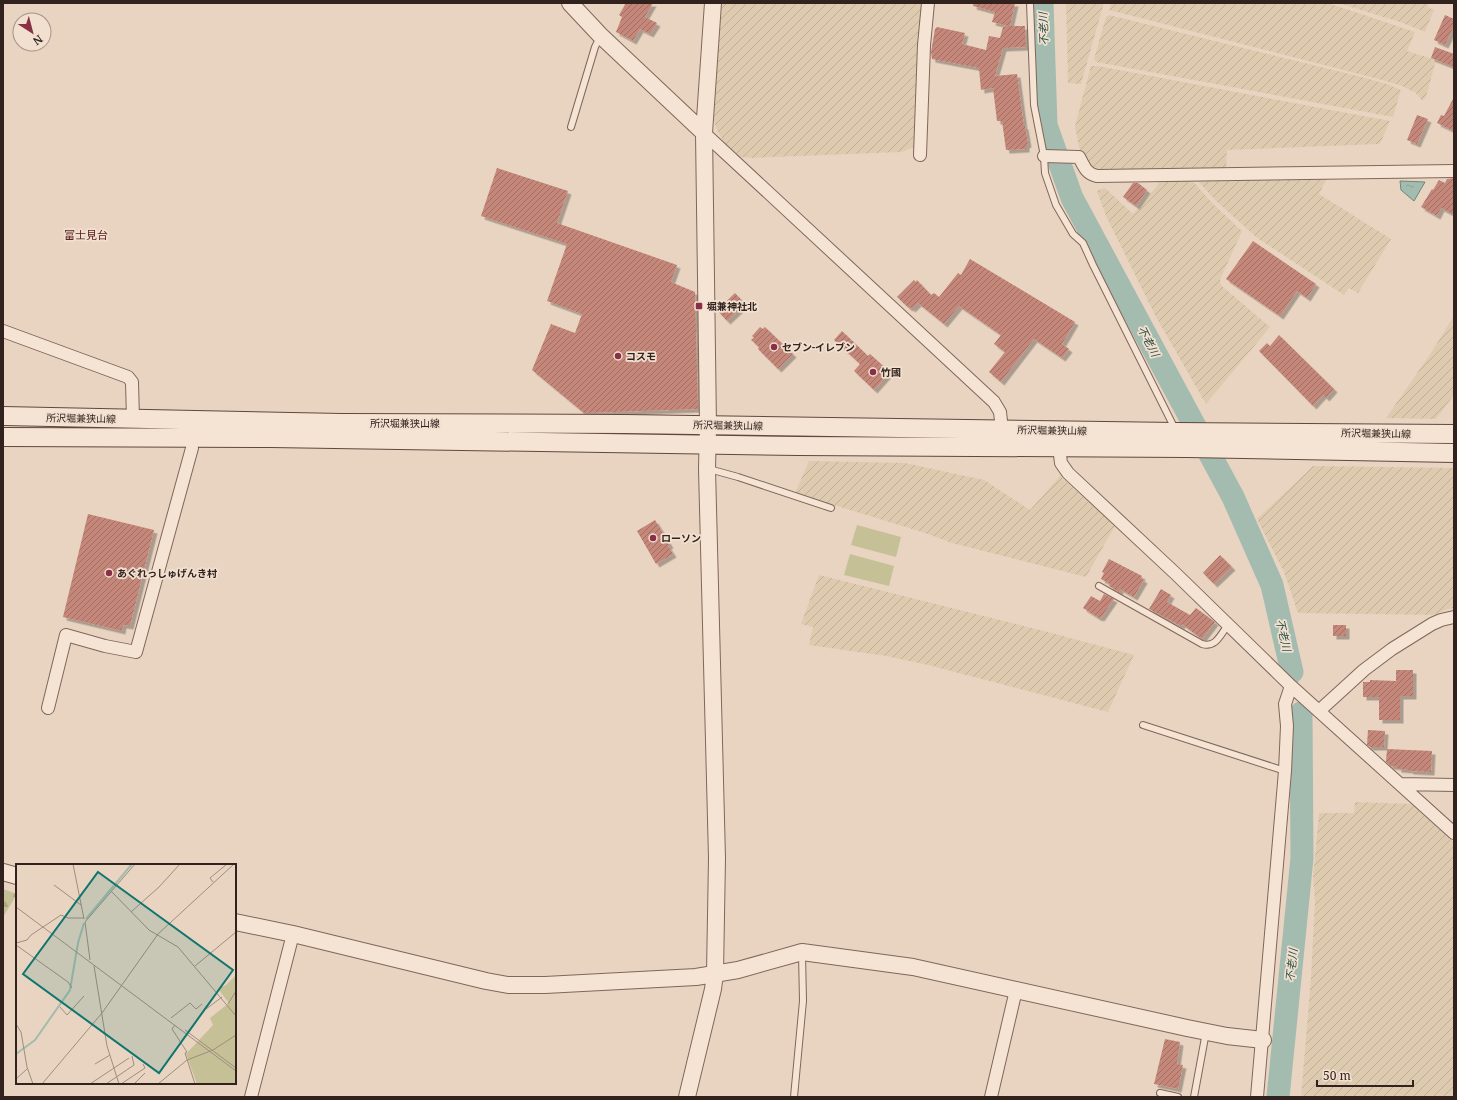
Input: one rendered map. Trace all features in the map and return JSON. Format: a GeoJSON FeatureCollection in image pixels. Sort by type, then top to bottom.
{"type":"FeatureCollection","features":[{"type":"Feature","properties":{"kind":"main road","name":"所沢堀兼狭山線"},"geometry":{"type":"LineString","coordinates":[[3,416],[342,423],[708,425],[1002,430],[1181,437],[1222,449],[1454,453]]}},
{"type":"Feature","properties":{"kind":"main road","name":"所沢堀兼狭山線"},"geometry":{"type":"LineString","coordinates":[[3,437],[256,437],[707,445],[1059,447],[1181,437],[1214,432],[1454,434]]}},
{"type":"Feature","properties":{"kind":"street"},"geometry":{"type":"LineString","coordinates":[[570,3],[600,35],[704,134],[994,402],[1000,412],[1002,430]]}},
{"type":"Feature","properties":{"kind":"street"},"geometry":{"type":"LineString","coordinates":[[687,1097],[713,989],[715,973],[717,858],[707,469],[708,425],[704,134],[713,3]]}},
{"type":"Feature","properties":{"kind":"street"},"geometry":{"type":"LineString","coordinates":[[920,155],[924,45],[928,3]]}},
{"type":"Feature","properties":{"kind":"street"},"geometry":{"type":"LineString","coordinates":[[1044,156],[1079,157],[1086,171],[1091,175],[1097,176],[1454,171]]}},
{"type":"Feature","properties":{"kind":"street"},"geometry":{"type":"LineString","coordinates":[[3,331],[128,377],[132,382],[133,419]]}},
{"type":"Feature","properties":{"kind":"street"},"geometry":{"type":"LineString","coordinates":[[1059,447],[1061,463],[1068,473],[1176,574],[1291,686],[1454,833]]}},
{"type":"Feature","properties":{"kind":"street"},"geometry":{"type":"LineString","coordinates":[[48,708],[66,635],[105,646],[136,652],[192,448]]}},
{"type":"Feature","properties":{"kind":"street"},"geometry":{"type":"LineString","coordinates":[[1318,711],[1364,670],[1392,649],[1432,624],[1454,616]]}},
{"type":"Feature","properties":{"kind":"street"},"geometry":{"type":"LineString","coordinates":[[1257,1097],[1285,771],[1287,726],[1285,704],[1291,686]]}},
{"type":"Feature","properties":{"kind":"street"},"geometry":{"type":"LineString","coordinates":[[1401,784],[1454,785]]}},
{"type":"Feature","properties":{"kind":"street"},"geometry":{"type":"LineString","coordinates":[[3,872],[16,876]]}},
{"type":"Feature","properties":{"kind":"street"},"geometry":{"type":"LineString","coordinates":[[236,922],[293,934],[508,985],[696,977],[738,970],[802,952],[913,967],[1227,1036],[1263,1040]]}},
{"type":"Feature","properties":{"kind":"street"},"geometry":{"type":"LineString","coordinates":[[251,1097],[293,934]]}},
{"type":"Feature","properties":{"kind":"street"},"geometry":{"type":"LineString","coordinates":[[991,1097],[1016,990]]}},
{"type":"Feature","properties":{"kind":"lane"},"geometry":{"type":"LineString","coordinates":[[1030,3],[1034,105],[1044,156],[1044,173],[1056,205],[1073,234],[1083,243],[1181,437]]}},
{"type":"Feature","properties":{"kind":"lane"},"geometry":{"type":"LineString","coordinates":[[571,127],[600,35]]}},
{"type":"Feature","properties":{"kind":"lane"},"geometry":{"type":"LineString","coordinates":[[707,469],[738,477],[831,508]]}},
{"type":"Feature","properties":{"kind":"lane"},"geometry":{"type":"LineString","coordinates":[[1099,586],[1207,646],[1214,644],[1228,625]]}},
{"type":"Feature","properties":{"kind":"lane"},"geometry":{"type":"LineString","coordinates":[[1143,725],[1285,771]]}},
{"type":"Feature","properties":{"kind":"lane"},"geometry":{"type":"LineString","coordinates":[[794,1097],[803,1001],[802,952]]}},
{"type":"Feature","properties":{"kind":"lane"},"geometry":{"type":"LineString","coordinates":[[1194,1097],[1206,1031]]}},
{"type":"Feature","properties":{"kind":"lane"},"geometry":{"type":"LineString","coordinates":[[1160,1093],[1178,1097]]}},
{"type":"Feature","properties":{"kind":"shaded area"},"geometry":{"type":"Polygon","coordinates":[[[721,3],[924,3],[916,146],[902,152],[752,158],[740,157],[723,141],[716,128],[713,117],[721,3]]]}},
{"type":"Feature","properties":{"kind":"shaded area"},"geometry":{"type":"Polygon","coordinates":[[[1066,3],[1104,3],[1081,84],[1068,83],[1066,3]]]}},
{"type":"Feature","properties":{"kind":"shaded area"},"geometry":{"type":"Polygon","coordinates":[[[1111,3],[1328,3],[1415,32],[1407,51],[1436,60],[1426,97],[1422,101],[1416,93],[1402,86],[1109,10],[1111,3]]]}},
{"type":"Feature","properties":{"kind":"shaded area"},"geometry":{"type":"Polygon","coordinates":[[[1338,3],[1428,3],[1428,7],[1434,10],[1425,32],[1400,22],[1338,3]]]}},
{"type":"Feature","properties":{"kind":"shaded area"},"geometry":{"type":"Polygon","coordinates":[[[1109,15],[1387,84],[1401,90],[1393,117],[1096,62],[1094,59],[1106,17],[1109,15]]]}},
{"type":"Feature","properties":{"kind":"shaded area"},"geometry":{"type":"Polygon","coordinates":[[[1091,66],[1098,66],[1390,121],[1380,144],[1227,150],[1226,171],[1098,172],[1088,165],[1079,147],[1075,126],[1091,66]]]}},
{"type":"Feature","properties":{"kind":"shaded area"},"geometry":{"type":"Polygon","coordinates":[[[1190,178],[1213,204],[1242,231],[1220,280],[1221,285],[1270,327],[1206,404],[1156,317],[1106,216],[1097,191],[1105,188],[1133,214],[1157,186],[1160,179],[1190,178]]]}},
{"type":"Feature","properties":{"kind":"shaded area"},"geometry":{"type":"Polygon","coordinates":[[[1327,178],[1319,194],[1391,239],[1358,293],[1349,288],[1344,295],[1256,237],[1215,200],[1196,179],[1327,178]]]}},
{"type":"Feature","properties":{"kind":"shaded area"},"geometry":{"type":"Polygon","coordinates":[[[1454,316],[1454,395],[1436,419],[1386,418],[1429,356],[1454,316]]]}},
{"type":"Feature","properties":{"kind":"shaded area"},"geometry":{"type":"Polygon","coordinates":[[[809,461],[905,463],[984,480],[1030,510],[1060,476],[1115,526],[1086,577],[952,543],[925,533],[795,493],[809,461]]]}},
{"type":"Feature","properties":{"kind":"shaded area"},"geometry":{"type":"Polygon","coordinates":[[[1313,466],[1454,468],[1454,608],[1433,615],[1298,613],[1284,572],[1257,519],[1313,466]]]}},
{"type":"Feature","properties":{"kind":"shaded area"},"geometry":{"type":"Polygon","coordinates":[[[819,575],[1134,655],[1108,712],[928,665],[886,656],[809,645],[813,627],[801,624],[819,575]]]}},
{"type":"Feature","properties":{"kind":"shaded area"},"geometry":{"type":"Polygon","coordinates":[[[1355,802],[1411,804],[1454,842],[1454,1097],[1301,1097],[1311,978],[1315,901],[1313,878],[1319,813],[1354,813],[1355,802]]]}},
{"type":"Feature","properties":{"kind":"green space"},"geometry":{"type":"Polygon","coordinates":[[[857,525],[901,537],[896,557],[851,545],[857,525]]]}},
{"type":"Feature","properties":{"kind":"green space"},"geometry":{"type":"Polygon","coordinates":[[[850,554],[894,566],[889,586],[844,575],[850,554]]]}},
{"type":"Feature","properties":{"kind":"green space"},"geometry":{"type":"Polygon","coordinates":[[[3,889],[16,894],[16,896],[3,917],[3,889]]]}},
{"type":"Feature","properties":{"kind":"water"},"geometry":{"type":"Polygon","coordinates":[[[1400,181],[1425,182],[1414,201],[1401,190],[1400,181]]]}},
{"type":"Feature","properties":{"kind":"building"},"geometry":{"type":"Polygon","coordinates":[[[626,3],[653,3],[645,17],[657,23],[650,34],[640,29],[633,41],[616,32],[622,17],[619,15],[626,3]]]}},
{"type":"Feature","properties":{"kind":"building"},"geometry":{"type":"Polygon","coordinates":[[[974,3],[1015,3],[1010,26],[1025,26],[1026,47],[1003,48],[995,76],[1017,74],[1028,144],[1026,145],[1026,149],[1006,150],[1002,121],[997,121],[993,88],[981,90],[979,68],[932,59],[931,52],[935,29],[937,27],[965,33],[962,44],[986,50],[989,36],[1000,38],[1003,27],[1008,26],[992,22],[995,12],[973,6],[974,3]]]}},
{"type":"Feature","properties":{"kind":"building"},"geometry":{"type":"Polygon","coordinates":[[[1445,15],[1454,19],[1454,26],[1445,45],[1434,40],[1445,15]]]}},
{"type":"Feature","properties":{"kind":"building"},"geometry":{"type":"Polygon","coordinates":[[[1435,47],[1454,54],[1454,67],[1431,58],[1435,47]]]}},
{"type":"Feature","properties":{"kind":"building"},"geometry":{"type":"Polygon","coordinates":[[[1454,97],[1454,131],[1437,123],[1441,115],[1444,116],[1454,97]]]}},
{"type":"Feature","properties":{"kind":"building"},"geometry":{"type":"Polygon","coordinates":[[[1417,115],[1428,119],[1417,144],[1407,140],[1417,115]]]}},
{"type":"Feature","properties":{"kind":"building"},"geometry":{"type":"Polygon","coordinates":[[[497,168],[568,191],[557,223],[677,265],[671,282],[695,292],[698,409],[584,413],[532,370],[551,324],[575,333],[582,314],[547,301],[567,244],[481,216],[497,168]]]}},
{"type":"Feature","properties":{"kind":"building"},"geometry":{"type":"Polygon","coordinates":[[[1454,178],[1454,215],[1441,208],[1437,216],[1421,207],[1439,180],[1445,183],[1447,179],[1454,178]]]}},
{"type":"Feature","properties":{"kind":"building"},"geometry":{"type":"Polygon","coordinates":[[[1133,183],[1138,183],[1147,190],[1136,206],[1123,197],[1133,183]]]}},
{"type":"Feature","properties":{"kind":"building"},"geometry":{"type":"Polygon","coordinates":[[[1253,241],[1316,284],[1307,298],[1297,291],[1280,316],[1226,279],[1253,241]]]}},
{"type":"Feature","properties":{"kind":"building"},"geometry":{"type":"Polygon","coordinates":[[[970,259],[1075,322],[1062,344],[1069,349],[1062,358],[1034,339],[1001,382],[989,372],[1005,352],[994,344],[1001,335],[959,306],[944,324],[918,303],[912,309],[897,297],[914,280],[916,282],[917,280],[931,295],[934,293],[939,297],[958,273],[961,275],[970,259]]]}},
{"type":"Feature","properties":{"kind":"building"},"geometry":{"type":"Polygon","coordinates":[[[735,293],[745,304],[727,321],[717,310],[735,293]]]}},
{"type":"Feature","properties":{"kind":"building"},"geometry":{"type":"Polygon","coordinates":[[[760,327],[763,329],[765,327],[793,354],[778,369],[751,340],[754,338],[752,336],[760,327]]]}},
{"type":"Feature","properties":{"kind":"building"},"geometry":{"type":"Polygon","coordinates":[[[842,331],[868,356],[870,354],[890,372],[874,390],[854,371],[860,364],[834,340],[842,331]]]}},
{"type":"Feature","properties":{"kind":"building"},"geometry":{"type":"Polygon","coordinates":[[[1279,335],[1334,389],[1326,398],[1323,395],[1313,406],[1259,351],[1267,343],[1270,346],[1279,335]]]}},
{"type":"Feature","properties":{"kind":"building","name":"あぐれっしゅげんき村"},"geometry":{"type":"Polygon","coordinates":[[[88,514],[154,530],[130,626],[123,625],[122,631],[63,617],[88,514]]]}},
{"type":"Feature","properties":{"kind":"building","name":"ローソン"},"geometry":{"type":"Polygon","coordinates":[[[655,520],[670,545],[668,546],[673,554],[656,564],[637,531],[655,520]]]}},
{"type":"Feature","properties":{"kind":"building"},"geometry":{"type":"Polygon","coordinates":[[[1220,555],[1232,567],[1214,584],[1203,573],[1220,555]]]}},
{"type":"Feature","properties":{"kind":"building"},"geometry":{"type":"Polygon","coordinates":[[[1109,559],[1142,576],[1141,578],[1144,580],[1134,597],[1120,589],[1119,592],[1109,586],[1110,584],[1101,579],[1104,573],[1102,572],[1109,559]]]}},
{"type":"Feature","properties":{"kind":"building"},"geometry":{"type":"Polygon","coordinates":[[[1161,589],[1171,595],[1167,602],[1190,615],[1196,608],[1215,622],[1202,639],[1182,624],[1181,626],[1149,609],[1161,589]]]}},
{"type":"Feature","properties":{"kind":"building"},"geometry":{"type":"Polygon","coordinates":[[[1104,594],[1114,599],[1101,618],[1083,608],[1091,596],[1100,601],[1104,594]]]}},
{"type":"Feature","properties":{"kind":"building"},"geometry":{"type":"Polygon","coordinates":[[[1333,625],[1346,625],[1346,636],[1333,636],[1333,625]]]}},
{"type":"Feature","properties":{"kind":"building"},"geometry":{"type":"Polygon","coordinates":[[[1396,670],[1413,670],[1413,696],[1400,696],[1400,720],[1379,720],[1379,697],[1363,697],[1363,682],[1370,682],[1370,680],[1396,681],[1396,670]]]}},
{"type":"Feature","properties":{"kind":"building"},"geometry":{"type":"Polygon","coordinates":[[[1368,730],[1385,731],[1384,747],[1370,747],[1367,745],[1368,730]]]}},
{"type":"Feature","properties":{"kind":"building"},"geometry":{"type":"Polygon","coordinates":[[[1387,749],[1432,751],[1431,772],[1410,771],[1391,766],[1386,762],[1387,749]]]}},
{"type":"Feature","properties":{"kind":"building"},"geometry":{"type":"Polygon","coordinates":[[[1165,1039],[1180,1042],[1177,1064],[1183,1065],[1178,1089],[1154,1084],[1165,1039]]]}},
{"type":"Feature","properties":{"kind":"waterway","name":"不老川"},"geometry":{"type":"LineString","coordinates":[[1042,3],[1046,125],[1072,198],[1233,497],[1272,585],[1292,672]]}},
{"type":"Feature","properties":{"kind":"waterway","name":"不老川"},"geometry":{"type":"LineString","coordinates":[[1278,1097],[1302,858],[1301,713]]}},
{"type":"Feature","properties":{"kind":"place","name":"堀兼神社北"},"geometry":{"type":"Point","coordinates":[699,306]}},
{"type":"Feature","properties":{"kind":"place","name":"セブン-イレブン"},"geometry":{"type":"Point","coordinates":[774,347]}},
{"type":"Feature","properties":{"kind":"place","name":"コスモ"},"geometry":{"type":"Point","coordinates":[618,356]}},
{"type":"Feature","properties":{"kind":"place","name":"竹國"},"geometry":{"type":"Point","coordinates":[873,372]}},
{"type":"Feature","properties":{"kind":"place","name":"ローソン"},"geometry":{"type":"Point","coordinates":[653,538]}},
{"type":"Feature","properties":{"kind":"place","name":"あぐれっしゅげんき村"},"geometry":{"type":"Point","coordinates":[109,573]}},
{"type":"Feature","properties":{"kind":"district","name":"富士見台"},"geometry":{"type":"Point","coordinates":[86,234]}}]}
